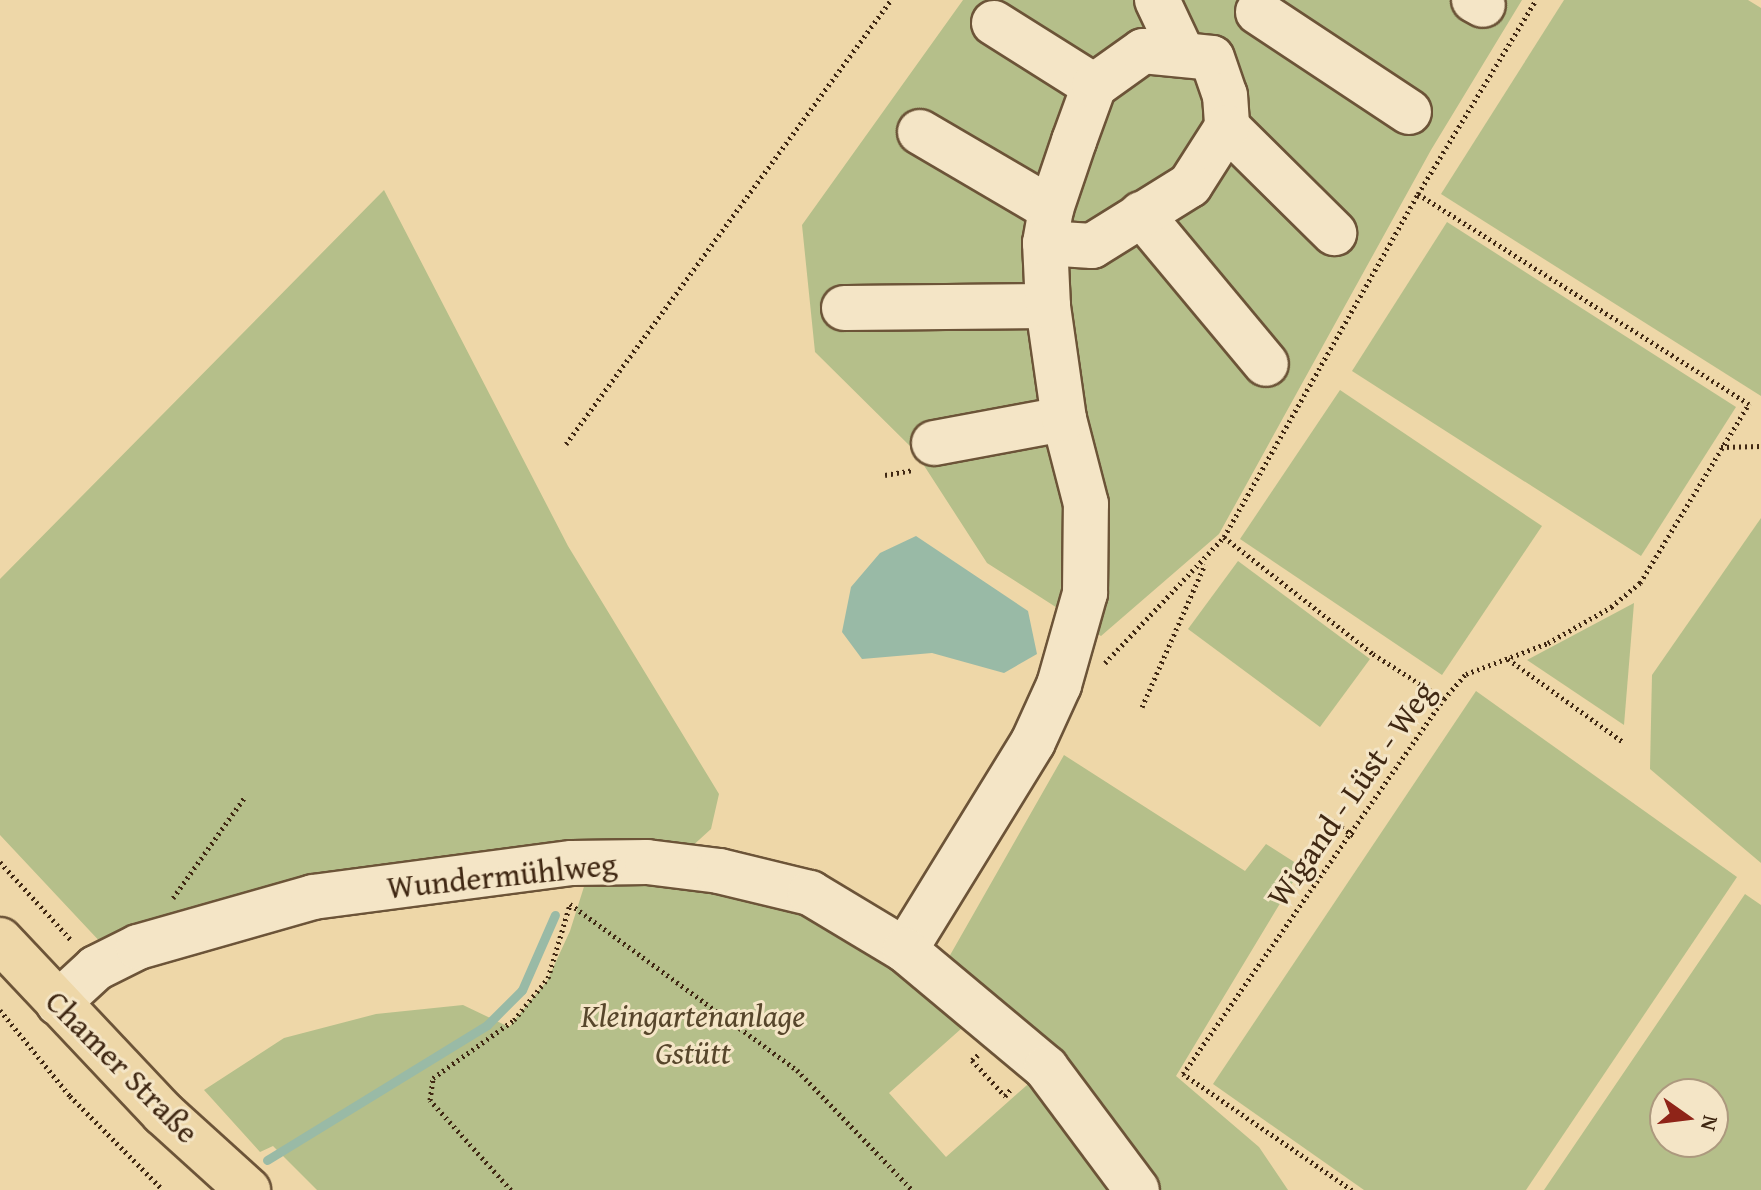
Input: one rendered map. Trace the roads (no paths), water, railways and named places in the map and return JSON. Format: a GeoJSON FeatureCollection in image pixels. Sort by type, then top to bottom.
{"type":"FeatureCollection","features":[{"type":"Feature","properties":{"kind":"main road","name":"Chamer Straße"},"geometry":{"type":"LineString","coordinates":[[0,940],[163,1113],[248,1190]]}},
{"type":"Feature","properties":{"kind":"street"},"geometry":{"type":"LineString","coordinates":[[1157,0],[1182,53]]}},
{"type":"Feature","properties":{"kind":"street"},"geometry":{"type":"LineString","coordinates":[[1258,12],[1409,112]]}},
{"type":"Feature","properties":{"kind":"street"},"geometry":{"type":"LineString","coordinates":[[994,23],[1094,86]]}},
{"type":"Feature","properties":{"kind":"street"},"geometry":{"type":"LineString","coordinates":[[905,950],[1033,742],[1059,685],[1085,593],[1088,534],[1064,419],[1048,306],[1048,226],[1094,86],[1143,51],[1182,53],[1212,58],[1225,95],[1227,127],[1190,185],[1092,246],[1048,226],[920,132]]}},
{"type":"Feature","properties":{"kind":"street"},"geometry":{"type":"LineString","coordinates":[[1227,127],[1334,233]]}},
{"type":"Feature","properties":{"kind":"street"},"geometry":{"type":"LineString","coordinates":[[1141,214],[1266,364]]}},
{"type":"Feature","properties":{"kind":"street"},"geometry":{"type":"LineString","coordinates":[[844,308],[1048,306]]}},
{"type":"Feature","properties":{"kind":"street"},"geometry":{"type":"LineString","coordinates":[[934,443],[1064,419]]}},
{"type":"Feature","properties":{"kind":"street","name":"Wundermühlweg"},"geometry":{"type":"LineString","coordinates":[[58,1003],[96,968],[138,947],[313,897],[571,883],[647,862],[705,869],[810,893],[905,950],[1046,1068],[1137,1190]]}},
{"type":"Feature","properties":{"kind":"waterway"},"geometry":{"type":"LineString","coordinates":[[267,1160],[487,1025],[522,990],[555,915]]}},
{"type":"Feature","properties":{"kind":"park label","name":"Kleingartenanlage Gstütt"},"geometry":{"type":"Point","coordinates":[693,1036]}}]}
